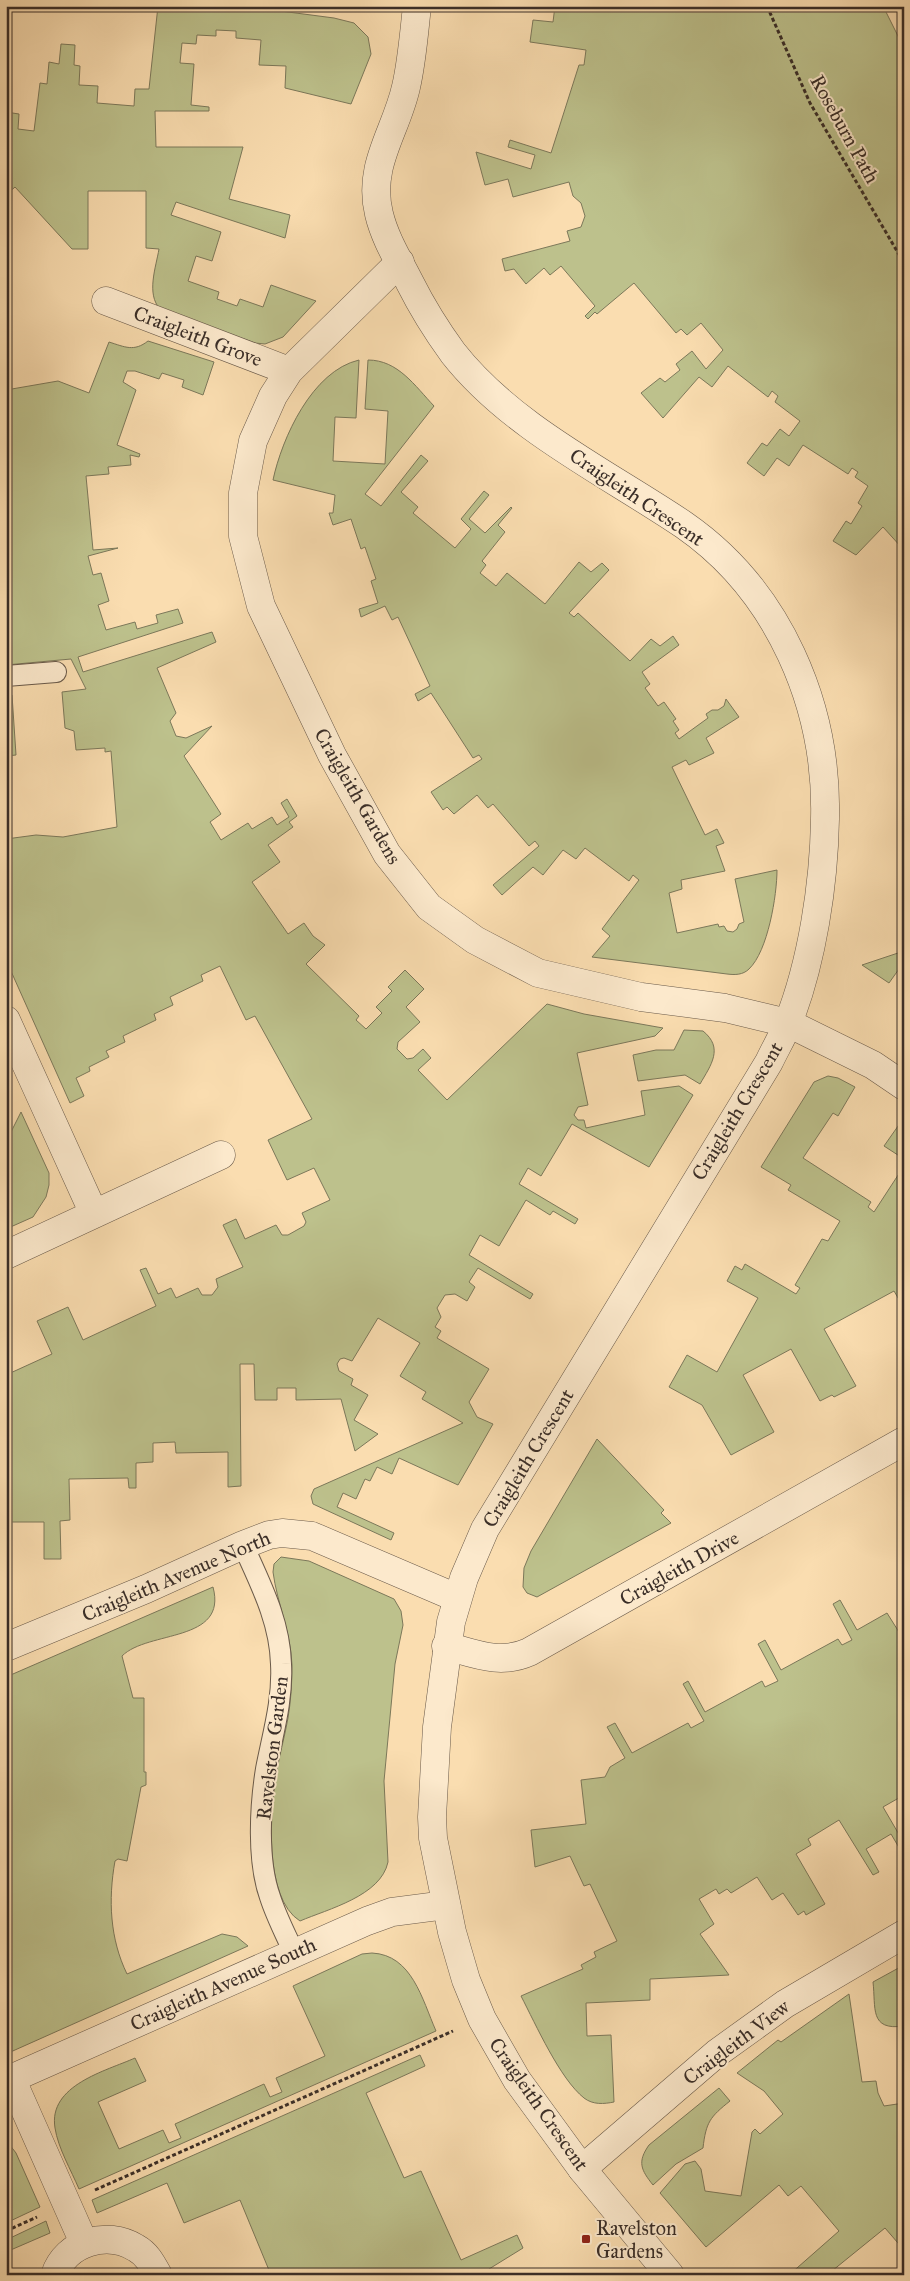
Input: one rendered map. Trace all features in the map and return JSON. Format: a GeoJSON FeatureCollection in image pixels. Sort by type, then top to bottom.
{"type":"FeatureCollection","features":[{"type":"Feature","properties":{"kind":"street","name":"Craigleith Crescent"},"geometry":{"type":"LineString","coordinates":[[417,6],[406,86],[397,115],[385,141],[377,185],[379,214],[386,236],[418,298],[454,353],[481,383],[520,417],[685,526],[711,548],[764,606],[787,642],[814,715],[826,794],[825,842],[812,937],[788,1023],[769,1062],[485,1529],[457,1598],[446,1646],[437,1727],[432,1817],[436,1860],[466,1980],[482,2019],[517,2080],[582,2169],[670,2275]]}},
{"type":"Feature","properties":{"kind":"street","name":"Craigleith Gardens"},"geometry":{"type":"LineString","coordinates":[[400,262],[289,371],[273,396],[253,441],[242,493],[243,536],[261,606],[332,755],[387,854],[429,906],[475,940],[538,972],[641,997],[726,1008],[788,1023],[873,1065],[904,1086]]}},
{"type":"Feature","properties":{"kind":"street","name":"Craigleith Grove"},"geometry":{"type":"LineString","coordinates":[[106,301],[289,371]]}},
{"type":"Feature","properties":{"kind":"street"},"geometry":{"type":"LineString","coordinates":[[6,1020],[94,1214]]}},
{"type":"Feature","properties":{"kind":"street"},"geometry":{"type":"LineString","coordinates":[[6,1255],[222,1155]]}},
{"type":"Feature","properties":{"kind":"street","name":"Craigleith Drive"},"geometry":{"type":"LineString","coordinates":[[446,1646],[503,1659],[515,1658],[529,1652],[904,1441]]}},
{"type":"Feature","properties":{"kind":"street","name":"Craigleith Avenue North"},"geometry":{"type":"LineString","coordinates":[[6,1647],[146,1589],[242,1545],[269,1535],[282,1533],[312,1536],[457,1598]]}},
{"type":"Feature","properties":{"kind":"street","name":"Craigleith Avenue South"},"geometry":{"type":"LineString","coordinates":[[9,2080],[294,1953],[392,1912],[446,1906]]}},
{"type":"Feature","properties":{"kind":"street","name":"Craigleith View"},"geometry":{"type":"LineString","coordinates":[[582,2169],[716,2053],[786,2004],[904,1934]]}},
{"type":"Feature","properties":{"kind":"street"},"geometry":{"type":"LineString","coordinates":[[9,2080],[84,2243]]}},
{"type":"Feature","properties":{"kind":"street"},"geometry":{"type":"LineString","coordinates":[[55,2275],[57,2268],[68,2254],[84,2243],[102,2239],[120,2240],[137,2248],[150,2260],[158,2275]]}},
{"type":"Feature","properties":{"kind":"lane"},"geometry":{"type":"LineString","coordinates":[[6,676],[56,672]]}},
{"type":"Feature","properties":{"kind":"lane","name":"Ravelston Garden"},"geometry":{"type":"LineString","coordinates":[[242,1545],[268,1601],[277,1632],[282,1662],[278,1716],[266,1770],[261,1813],[262,1848],[269,1896],[294,1953]]}},
{"type":"Feature","properties":{"kind":"path","name":"Roseburn Path"},"geometry":{"type":"LineString","coordinates":[[766,6],[810,103],[904,263]]}},
{"type":"Feature","properties":{"kind":"path"},"geometry":{"type":"LineString","coordinates":[[6,2231],[482,2019]]}},
{"type":"Feature","properties":{"kind":"green space"},"geometry":{"type":"Polygon","coordinates":[[[158,6],[242,6],[334,18],[354,23],[368,37],[371,54],[351,104],[285,88],[286,66],[259,65],[261,40],[236,38],[236,31],[216,30],[216,36],[197,35],[196,44],[182,43],[180,63],[194,64],[191,105],[209,107],[209,111],[155,111],[156,147],[243,147],[229,199],[290,215],[285,238],[176,202],[171,215],[221,232],[212,261],[196,256],[188,281],[219,292],[217,299],[237,306],[240,299],[263,307],[271,285],[316,301],[283,337],[265,344],[255,343],[160,309],[156,303],[153,288],[159,249],[146,248],[146,191],[88,191],[88,249],[72,249],[15,187],[6,195],[6,112],[19,114],[18,129],[34,131],[40,83],[47,84],[49,62],[59,64],[61,44],[75,45],[74,65],[80,66],[79,85],[98,86],[97,103],[134,106],[135,89],[149,89],[158,6]]]}},
{"type":"Feature","properties":{"kind":"green space"},"geometry":{"type":"Polygon","coordinates":[[[555,6],[883,6],[904,48],[902,548],[883,527],[856,555],[833,541],[846,521],[851,524],[862,506],[858,503],[868,486],[855,477],[858,472],[852,468],[848,474],[803,445],[789,466],[777,458],[764,476],[747,463],[762,443],[767,446],[780,429],[789,436],[800,421],[775,402],[778,396],[772,391],[768,397],[728,366],[712,387],[699,377],[663,418],[641,393],[660,378],[665,382],[680,370],[676,364],[692,351],[706,369],[723,350],[701,323],[687,335],[681,329],[676,333],[634,283],[597,314],[595,312],[588,319],[585,316],[595,306],[561,266],[550,275],[544,268],[526,284],[514,269],[505,271],[502,259],[570,241],[567,231],[581,227],[585,216],[581,203],[573,196],[569,182],[513,197],[508,179],[485,185],[476,152],[531,169],[535,155],[508,147],[510,140],[551,153],[579,65],[584,65],[586,50],[530,42],[533,20],[553,22],[555,6]]]}},
{"type":"Feature","properties":{"kind":"green space"},"geometry":{"type":"Polygon","coordinates":[[[148,341],[214,362],[203,395],[182,387],[184,380],[162,373],[159,379],[135,371],[127,371],[123,382],[136,390],[117,445],[140,454],[139,457],[130,455],[131,465],[108,467],[109,474],[86,476],[93,550],[118,548],[88,556],[93,575],[101,573],[109,601],[98,605],[106,630],[135,622],[137,629],[158,623],[156,615],[178,609],[183,623],[78,657],[83,672],[212,632],[216,642],[157,668],[176,713],[170,721],[176,736],[186,738],[212,726],[184,756],[221,814],[210,822],[221,840],[248,823],[252,829],[272,817],[277,825],[289,817],[281,803],[287,799],[297,816],[289,822],[293,827],[268,845],[280,862],[252,882],[288,934],[304,923],[313,936],[325,945],[306,964],[359,1016],[356,1020],[366,1029],[382,1013],[376,1007],[392,991],[388,987],[405,970],[424,989],[406,1007],[420,1022],[398,1042],[397,1049],[407,1059],[413,1058],[423,1049],[431,1058],[418,1070],[447,1100],[547,1004],[584,1014],[663,1028],[655,1036],[577,1053],[588,1105],[578,1107],[574,1115],[578,1120],[584,1120],[586,1128],[645,1115],[641,1091],[679,1086],[693,1095],[649,1167],[572,1124],[541,1176],[528,1168],[519,1184],[578,1219],[575,1224],[553,1211],[550,1215],[526,1200],[499,1246],[480,1235],[469,1255],[533,1294],[530,1299],[478,1268],[469,1282],[475,1287],[467,1301],[455,1294],[445,1295],[437,1308],[441,1317],[435,1327],[441,1331],[437,1338],[489,1369],[469,1402],[477,1417],[493,1424],[458,1485],[399,1458],[392,1474],[377,1467],[370,1481],[365,1479],[356,1499],[343,1493],[337,1507],[394,1533],[391,1540],[313,1504],[311,1496],[314,1489],[463,1423],[422,1399],[426,1392],[400,1376],[420,1343],[378,1318],[352,1361],[344,1358],[340,1359],[337,1364],[339,1371],[353,1379],[351,1385],[368,1395],[354,1420],[378,1434],[355,1451],[341,1399],[296,1400],[296,1388],[277,1388],[277,1400],[255,1400],[254,1364],[240,1364],[241,1486],[228,1487],[228,1452],[176,1453],[175,1442],[153,1443],[153,1462],[136,1463],[136,1488],[129,1488],[128,1478],[69,1479],[70,1520],[60,1521],[61,1559],[44,1559],[44,1522],[6,1522],[6,1375],[52,1354],[37,1321],[68,1307],[83,1340],[156,1306],[140,1270],[146,1268],[158,1294],[171,1288],[176,1298],[198,1288],[202,1295],[212,1295],[218,1287],[216,1279],[243,1267],[223,1225],[236,1219],[245,1239],[276,1225],[282,1235],[288,1235],[304,1226],[306,1222],[302,1213],[330,1200],[314,1168],[287,1180],[268,1140],[312,1119],[255,1016],[246,1020],[220,966],[201,975],[203,981],[170,997],[173,1005],[154,1014],[156,1020],[123,1036],[125,1042],[106,1051],[109,1057],[89,1067],[90,1071],[76,1078],[84,1096],[70,1103],[6,960],[6,839],[36,835],[63,837],[117,827],[111,751],[105,752],[105,748],[76,750],[74,731],[65,728],[62,692],[86,689],[71,659],[6,665],[6,390],[58,381],[89,393],[109,342],[125,347],[138,347],[148,341]]]}},
{"type":"Feature","properties":{"kind":"green space"},"geometry":{"type":"Polygon","coordinates":[[[359,360],[356,418],[335,417],[333,461],[385,464],[388,411],[365,409],[368,360],[379,361],[397,369],[434,406],[365,494],[381,506],[421,455],[428,461],[401,492],[418,507],[413,513],[455,548],[471,529],[461,519],[484,491],[489,495],[469,519],[485,533],[511,507],[498,525],[505,532],[482,561],[486,565],[480,573],[496,586],[507,573],[545,604],[579,562],[591,572],[602,563],[609,570],[569,613],[574,617],[578,613],[630,661],[651,639],[660,646],[673,636],[679,645],[642,672],[650,684],[645,688],[658,706],[664,702],[676,719],[673,721],[679,730],[675,733],[679,739],[708,718],[706,714],[724,706],[726,699],[739,717],[706,738],[714,753],[689,765],[686,760],[672,767],[705,835],[717,829],[724,843],[716,846],[725,871],[681,880],[682,889],[669,893],[677,933],[718,924],[719,927],[724,926],[727,931],[733,932],[739,924],[744,922],[735,879],[777,870],[773,908],[766,936],[756,961],[747,971],[739,974],[730,974],[592,957],[610,936],[602,929],[639,880],[633,875],[629,881],[585,848],[576,859],[563,850],[543,875],[533,867],[502,895],[493,885],[539,846],[535,841],[529,846],[493,804],[488,808],[477,795],[454,814],[447,807],[443,810],[431,792],[482,759],[479,755],[473,758],[431,693],[418,701],[415,694],[430,686],[398,617],[392,620],[385,606],[361,617],[359,609],[378,603],[371,581],[376,579],[365,547],[361,549],[351,519],[333,525],[329,513],[333,513],[335,495],[273,480],[284,445],[302,408],[327,377],[342,367],[359,360]]]}},
{"type":"Feature","properties":{"kind":"green space"},"geometry":{"type":"Polygon","coordinates":[[[12,695],[16,755],[6,756],[6,696],[12,695]]]}},
{"type":"Feature","properties":{"kind":"green space"},"geometry":{"type":"Polygon","coordinates":[[[904,951],[904,962],[889,983],[862,965],[904,951]]]}},
{"type":"Feature","properties":{"kind":"green space"},"geometry":{"type":"Polygon","coordinates":[[[684,1030],[703,1031],[713,1044],[714,1057],[700,1084],[685,1075],[638,1081],[633,1055],[656,1050],[674,1050],[684,1030]]]}},
{"type":"Feature","properties":{"kind":"green space"},"geometry":{"type":"Polygon","coordinates":[[[828,1076],[838,1078],[855,1087],[838,1116],[833,1113],[803,1158],[871,1202],[868,1207],[874,1212],[904,1166],[904,1308],[894,1291],[824,1329],[856,1386],[834,1397],[832,1395],[820,1401],[791,1349],[743,1375],[774,1432],[731,1455],[702,1405],[669,1387],[687,1355],[717,1372],[758,1298],[727,1281],[735,1266],[742,1270],[745,1264],[796,1294],[800,1288],[795,1285],[822,1239],[828,1241],[840,1221],[788,1190],[791,1185],[761,1167],[814,1082],[828,1076]]]}},
{"type":"Feature","properties":{"kind":"green space"},"geometry":{"type":"Polygon","coordinates":[[[21,1112],[49,1173],[49,1185],[46,1197],[33,1217],[6,1229],[6,1142],[21,1112]]]}},
{"type":"Feature","properties":{"kind":"green space"},"geometry":{"type":"Polygon","coordinates":[[[904,1120],[904,1159],[884,1146],[904,1120]]]}},
{"type":"Feature","properties":{"kind":"green space"},"geometry":{"type":"Polygon","coordinates":[[[597,1439],[664,1510],[661,1513],[671,1523],[537,1597],[527,1593],[523,1587],[524,1568],[531,1551],[597,1439]]]}},
{"type":"Feature","properties":{"kind":"green space"},"geometry":{"type":"Polygon","coordinates":[[[281,1557],[309,1561],[394,1599],[401,1611],[403,1625],[395,1664],[384,1781],[388,1862],[383,1874],[375,1884],[364,1892],[352,1900],[300,1921],[288,1909],[280,1893],[272,1851],[271,1828],[274,1786],[288,1718],[292,1678],[289,1641],[273,1572],[274,1564],[281,1557]]]}},
{"type":"Feature","properties":{"kind":"green space"},"geometry":{"type":"Polygon","coordinates":[[[213,1587],[214,1605],[209,1618],[198,1627],[149,1642],[134,1648],[122,1656],[133,1698],[144,1698],[144,1772],[146,1772],[146,1785],[141,1787],[127,1861],[118,1859],[115,1861],[111,1905],[112,1919],[117,1947],[127,1974],[222,1934],[237,1937],[248,1946],[6,2054],[6,1677],[213,1587]]]}},
{"type":"Feature","properties":{"kind":"green space"},"geometry":{"type":"Polygon","coordinates":[[[840,1600],[857,1630],[887,1613],[904,1640],[904,1795],[883,1807],[904,1843],[904,1856],[891,1834],[866,1849],[879,1872],[873,1875],[839,1820],[808,1839],[811,1845],[796,1854],[825,1904],[806,1915],[804,1911],[798,1915],[783,1893],[772,1900],[757,1877],[731,1893],[727,1889],[719,1894],[716,1889],[699,1899],[714,1924],[700,1934],[729,1975],[650,1979],[650,2000],[586,2003],[587,2036],[611,2035],[614,2102],[599,2103],[587,2100],[575,2089],[557,2065],[521,1996],[583,1969],[581,1965],[596,1957],[594,1952],[617,1941],[590,1884],[584,1886],[570,1856],[535,1867],[531,1830],[586,1824],[581,1780],[605,1777],[610,1767],[625,1758],[607,1727],[615,1723],[632,1753],[688,1723],[691,1728],[704,1721],[683,1684],[688,1681],[705,1712],[762,1681],[765,1687],[778,1681],[758,1644],[765,1640],[781,1670],[838,1639],[842,1645],[852,1640],[833,1604],[840,1600]]]}},
{"type":"Feature","properties":{"kind":"green space"},"geometry":{"type":"Polygon","coordinates":[[[372,1953],[386,1956],[406,1970],[420,1993],[436,2031],[79,2189],[62,2151],[55,2128],[55,2113],[60,2101],[70,2090],[95,2075],[135,2058],[146,2081],[98,2102],[119,2149],[163,2130],[169,2143],[181,2138],[175,2124],[264,2084],[270,2097],[282,2092],[276,2078],[325,2056],[293,1986],[362,1954],[372,1953]]]}},
{"type":"Feature","properties":{"kind":"green space"},"geometry":{"type":"Polygon","coordinates":[[[904,1965],[904,2026],[893,2027],[885,2025],[876,2016],[873,1982],[904,1965]]]}},
{"type":"Feature","properties":{"kind":"green space"},"geometry":{"type":"Polygon","coordinates":[[[849,1994],[862,2082],[876,2081],[878,2093],[884,2106],[904,2103],[904,2250],[885,2228],[827,2275],[789,2275],[839,2231],[801,2186],[788,2196],[779,2185],[706,2247],[660,2193],[685,2164],[695,2161],[701,2169],[705,2191],[741,2196],[752,2132],[755,2129],[760,2134],[783,2114],[764,2091],[737,2073],[778,2040],[781,2042],[849,1994]]]}},
{"type":"Feature","properties":{"kind":"green space"},"geometry":{"type":"Polygon","coordinates":[[[420,2055],[425,2066],[366,2093],[404,2178],[421,2171],[461,2260],[517,2235],[523,2248],[489,2269],[492,2275],[271,2275],[240,2200],[184,2223],[167,2183],[97,2213],[92,2200],[420,2055]]]}},
{"type":"Feature","properties":{"kind":"green space"},"geometry":{"type":"Polygon","coordinates":[[[719,2088],[730,2101],[710,2121],[703,2148],[676,2164],[653,2185],[642,2166],[643,2156],[649,2145],[719,2088]]]}},
{"type":"Feature","properties":{"kind":"green space"},"geometry":{"type":"Polygon","coordinates":[[[6,2140],[16,2153],[40,2207],[6,2223],[6,2140]]]}},
{"type":"Feature","properties":{"kind":"green space"},"geometry":{"type":"Polygon","coordinates":[[[46,2221],[50,2233],[6,2252],[6,2240],[46,2221]]]}},
{"type":"Feature","properties":{"kind":"place","name":"Ravelston Gardens"},"geometry":{"type":"Point","coordinates":[586,2239]}}]}
